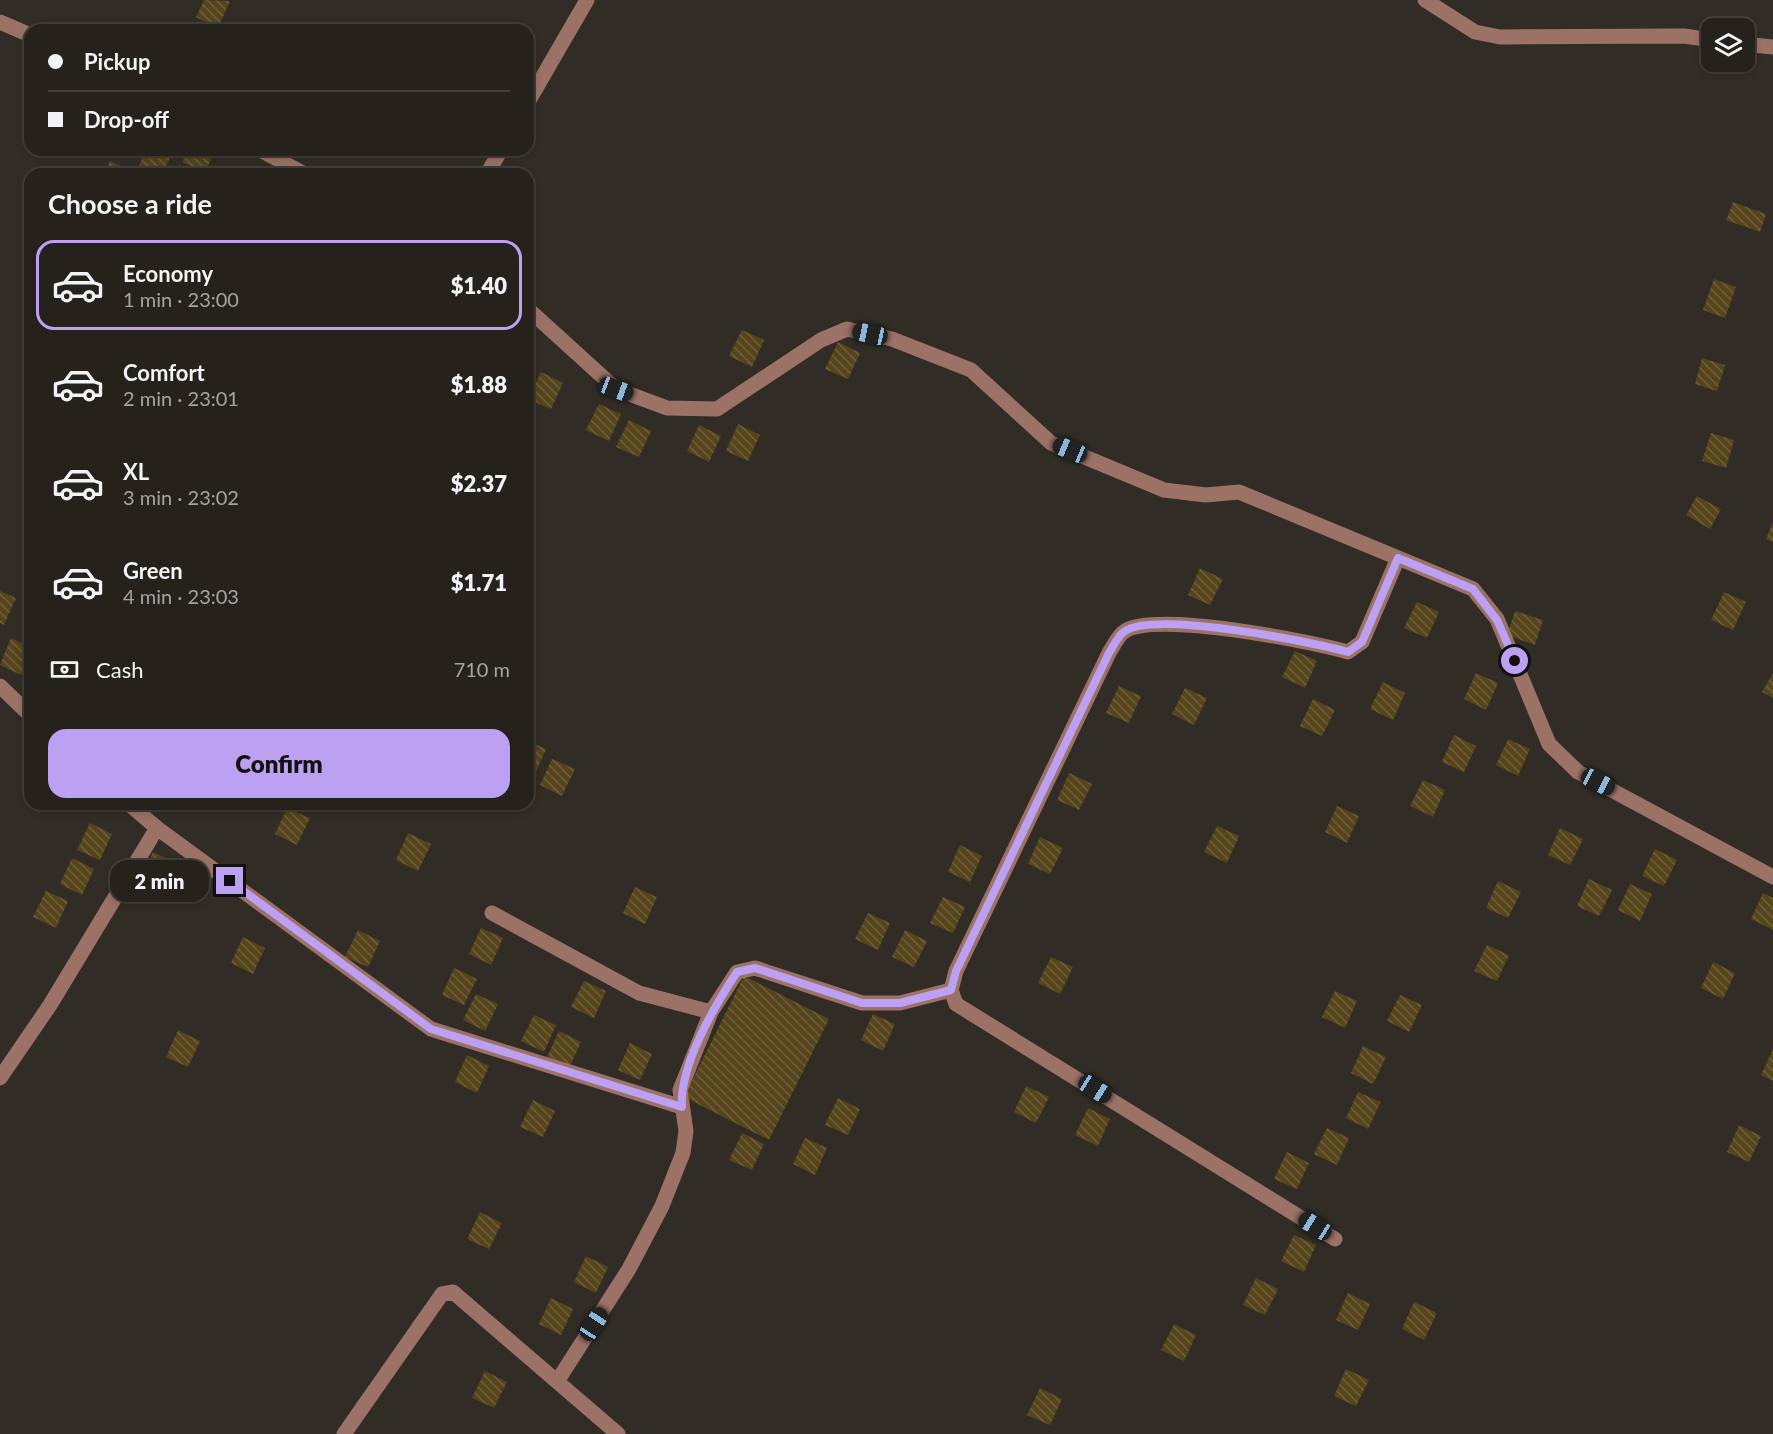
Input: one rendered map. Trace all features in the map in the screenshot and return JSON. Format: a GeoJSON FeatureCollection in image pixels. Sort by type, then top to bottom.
{"type":"FeatureCollection","features":[{"type":"Feature","properties":{"kind":"street"},"geometry":{"type":"LineString","coordinates":[[534,92],[587,0]]}},
{"type":"Feature","properties":{"kind":"street"},"geometry":{"type":"LineString","coordinates":[[1425,0],[1475,32],[1500,38],[1684,36],[1701,38]]}},
{"type":"Feature","properties":{"kind":"street"},"geometry":{"type":"LineString","coordinates":[[0,22],[24,32]]}},
{"type":"Feature","properties":{"kind":"street"},"geometry":{"type":"LineString","coordinates":[[1755,45],[1773,47]]}},
{"type":"Feature","properties":{"kind":"street"},"geometry":{"type":"LineString","coordinates":[[271,156],[294,168]]}},
{"type":"Feature","properties":{"kind":"street"},"geometry":{"type":"LineString","coordinates":[[534,314],[616,389],[667,408],[717,409],[821,340],[848,329],[892,339],[971,370],[1051,443],[1164,490],[1206,495],[1239,492],[1473,589],[1497,620],[1550,744],[1578,772],[1773,877]]}},
{"type":"Feature","properties":{"kind":"street"},"geometry":{"type":"LineString","coordinates":[[1335,1239],[956,1004],[951,990],[956,971],[1104,663],[1124,631],[1150,623],[1176,622],[1323,645],[1348,652],[1362,642],[1398,558]]}},
{"type":"Feature","properties":{"kind":"street"},"geometry":{"type":"LineString","coordinates":[[0,686],[24,708]]}},
{"type":"Feature","properties":{"kind":"street"},"geometry":{"type":"LineString","coordinates":[[136,810],[157,828],[431,1029],[682,1107]]}},
{"type":"Feature","properties":{"kind":"street"},"geometry":{"type":"LineString","coordinates":[[0,1078],[50,1005],[157,828]]}},
{"type":"Feature","properties":{"kind":"street"},"geometry":{"type":"LineString","coordinates":[[492,913],[639,993],[711,1012]]}},
{"type":"Feature","properties":{"kind":"street"},"geometry":{"type":"LineString","coordinates":[[558,1380],[629,1269],[662,1206],[683,1153],[686,1131],[680,1090],[711,1012],[737,972],[746,968],[755,968],[862,1003],[900,1003],[951,990]]}},
{"type":"Feature","properties":{"kind":"street"},"geometry":{"type":"LineString","coordinates":[[344,1434],[442,1294],[453,1292],[618,1434]]}},
{"type":"Feature","properties":{"kind":"building"},"geometry":{"type":"Polygon","coordinates":[[[204,0],[230,1],[220,24],[210,24],[196,17],[204,0]]]}},
{"type":"Feature","properties":{"kind":"building"},"geometry":{"type":"Polygon","coordinates":[[[143,156],[171,156],[165,168],[138,168],[143,156]]]}},
{"type":"Feature","properties":{"kind":"building"},"geometry":{"type":"Polygon","coordinates":[[[185,156],[212,156],[207,168],[195,168],[182,162],[185,156]]]}},
{"type":"Feature","properties":{"kind":"building"},"geometry":{"type":"Polygon","coordinates":[[[110,161],[125,168],[107,168],[110,161]]]}},
{"type":"Feature","properties":{"kind":"building"},"geometry":{"type":"Polygon","coordinates":[[[1733,202],[1766,214],[1760,232],[1726,220],[1733,202]]]}},
{"type":"Feature","properties":{"kind":"building"},"geometry":{"type":"Polygon","coordinates":[[[1714,279],[1736,287],[1725,318],[1703,310],[1714,279]]]}},
{"type":"Feature","properties":{"kind":"building"},"geometry":{"type":"Polygon","coordinates":[[[742,330],[764,340],[752,367],[729,356],[742,330]]]}},
{"type":"Feature","properties":{"kind":"building"},"geometry":{"type":"Polygon","coordinates":[[[838,342],[860,353],[848,379],[825,369],[838,342]]]}},
{"type":"Feature","properties":{"kind":"building"},"geometry":{"type":"Polygon","coordinates":[[[1702,358],[1725,365],[1717,391],[1695,384],[1702,358]]]}},
{"type":"Feature","properties":{"kind":"building"},"geometry":{"type":"Polygon","coordinates":[[[541,372],[563,383],[551,409],[534,402],[534,387],[541,372]]]}},
{"type":"Feature","properties":{"kind":"building"},"geometry":{"type":"Polygon","coordinates":[[[599,404],[621,414],[609,441],[586,430],[599,404]]]}},
{"type":"Feature","properties":{"kind":"building"},"geometry":{"type":"Polygon","coordinates":[[[629,420],[651,431],[639,457],[616,447],[629,420]]]}},
{"type":"Feature","properties":{"kind":"building"},"geometry":{"type":"Polygon","coordinates":[[[738,424],[760,435],[748,461],[726,451],[738,424]]]}},
{"type":"Feature","properties":{"kind":"building"},"geometry":{"type":"Polygon","coordinates":[[[699,425],[721,436],[709,462],[687,451],[699,425]]]}},
{"type":"Feature","properties":{"kind":"building"},"geometry":{"type":"Polygon","coordinates":[[[1711,433],[1734,440],[1726,468],[1702,461],[1711,433]]]}},
{"type":"Feature","properties":{"kind":"building"},"geometry":{"type":"Polygon","coordinates":[[[1697,496],[1721,509],[1710,529],[1686,515],[1697,496]]]}},
{"type":"Feature","properties":{"kind":"building"},"geometry":{"type":"Polygon","coordinates":[[[1773,522],[1773,542],[1766,539],[1773,522]]]}},
{"type":"Feature","properties":{"kind":"building"},"geometry":{"type":"Polygon","coordinates":[[[1200,568],[1223,579],[1210,605],[1188,595],[1200,568]]]}},
{"type":"Feature","properties":{"kind":"building"},"geometry":{"type":"Polygon","coordinates":[[[0,591],[16,598],[4,625],[0,623],[0,591]]]}},
{"type":"Feature","properties":{"kind":"building"},"geometry":{"type":"Polygon","coordinates":[[[1724,592],[1746,602],[1733,630],[1711,620],[1724,592]]]}},
{"type":"Feature","properties":{"kind":"building"},"geometry":{"type":"Polygon","coordinates":[[[1417,602],[1439,612],[1427,638],[1404,628],[1417,602]]]}},
{"type":"Feature","properties":{"kind":"building"},"geometry":{"type":"Polygon","coordinates":[[[1515,611],[1543,620],[1535,645],[1507,635],[1515,611]]]}},
{"type":"Feature","properties":{"kind":"building"},"geometry":{"type":"Polygon","coordinates":[[[11,638],[24,644],[24,669],[21,675],[0,665],[11,638]]]}},
{"type":"Feature","properties":{"kind":"building"},"geometry":{"type":"Polygon","coordinates":[[[1295,651],[1317,661],[1305,688],[1282,677],[1295,651]]]}},
{"type":"Feature","properties":{"kind":"building"},"geometry":{"type":"Polygon","coordinates":[[[1476,673],[1498,683],[1486,710],[1464,699],[1476,673]]]}},
{"type":"Feature","properties":{"kind":"building"},"geometry":{"type":"Polygon","coordinates":[[[1773,673],[1773,698],[1762,692],[1773,673]]]}},
{"type":"Feature","properties":{"kind":"building"},"geometry":{"type":"Polygon","coordinates":[[[1383,682],[1405,693],[1393,720],[1370,709],[1383,682]]]}},
{"type":"Feature","properties":{"kind":"building"},"geometry":{"type":"Polygon","coordinates":[[[1119,686],[1141,696],[1129,723],[1106,713],[1119,686]]]}},
{"type":"Feature","properties":{"kind":"building"},"geometry":{"type":"Polygon","coordinates":[[[1185,688],[1207,698],[1194,725],[1172,714],[1185,688]]]}},
{"type":"Feature","properties":{"kind":"building"},"geometry":{"type":"Polygon","coordinates":[[[1313,699],[1335,710],[1322,736],[1300,726],[1313,699]]]}},
{"type":"Feature","properties":{"kind":"building"},"geometry":{"type":"Polygon","coordinates":[[[1454,735],[1476,746],[1464,772],[1442,762],[1454,735]]]}},
{"type":"Feature","properties":{"kind":"building"},"geometry":{"type":"Polygon","coordinates":[[[1508,739],[1530,749],[1518,776],[1496,765],[1508,739]]]}},
{"type":"Feature","properties":{"kind":"building"},"geometry":{"type":"Polygon","coordinates":[[[534,744],[546,749],[534,776],[534,744]]]}},
{"type":"Feature","properties":{"kind":"building"},"geometry":{"type":"Polygon","coordinates":[[[552,759],[575,769],[562,796],[540,785],[552,759]]]}},
{"type":"Feature","properties":{"kind":"building"},"geometry":{"type":"Polygon","coordinates":[[[1069,773],[1092,784],[1079,810],[1057,800],[1069,773]]]}},
{"type":"Feature","properties":{"kind":"building"},"geometry":{"type":"Polygon","coordinates":[[[1423,780],[1445,790],[1433,817],[1410,806],[1423,780]]]}},
{"type":"Feature","properties":{"kind":"building"},"geometry":{"type":"Polygon","coordinates":[[[1337,806],[1359,816],[1347,843],[1325,832],[1337,806]]]}},
{"type":"Feature","properties":{"kind":"building"},"geometry":{"type":"Polygon","coordinates":[[[286,810],[310,818],[297,845],[275,834],[286,810]]]}},
{"type":"Feature","properties":{"kind":"building"},"geometry":{"type":"Polygon","coordinates":[[[90,823],[112,834],[100,860],[77,850],[90,823]]]}},
{"type":"Feature","properties":{"kind":"building"},"geometry":{"type":"Polygon","coordinates":[[[1217,826],[1239,836],[1227,863],[1204,852],[1217,826]]]}},
{"type":"Feature","properties":{"kind":"building"},"geometry":{"type":"Polygon","coordinates":[[[1560,828],[1583,839],[1570,865],[1548,855],[1560,828]]]}},
{"type":"Feature","properties":{"kind":"building"},"geometry":{"type":"Polygon","coordinates":[[[408,833],[431,844],[418,871],[396,860],[408,833]]]}},
{"type":"Feature","properties":{"kind":"building"},"geometry":{"type":"Polygon","coordinates":[[[1040,837],[1063,848],[1050,874],[1028,864],[1040,837]]]}},
{"type":"Feature","properties":{"kind":"building"},"geometry":{"type":"Polygon","coordinates":[[[960,845],[982,856],[970,882],[948,872],[960,845]]]}},
{"type":"Feature","properties":{"kind":"building"},"geometry":{"type":"Polygon","coordinates":[[[1655,849],[1677,860],[1664,886],[1642,876],[1655,849]]]}},
{"type":"Feature","properties":{"kind":"building"},"geometry":{"type":"Polygon","coordinates":[[[153,852],[175,863],[162,889],[140,879],[153,852]]]}},
{"type":"Feature","properties":{"kind":"building"},"geometry":{"type":"Polygon","coordinates":[[[72,858],[94,869],[82,895],[60,884],[72,858]]]}},
{"type":"Feature","properties":{"kind":"building"},"geometry":{"type":"Polygon","coordinates":[[[1589,879],[1612,890],[1599,916],[1577,906],[1589,879]]]}},
{"type":"Feature","properties":{"kind":"building"},"geometry":{"type":"Polygon","coordinates":[[[1498,881],[1521,892],[1508,918],[1486,908],[1498,881]]]}},
{"type":"Feature","properties":{"kind":"building"},"geometry":{"type":"Polygon","coordinates":[[[1630,884],[1652,894],[1640,921],[1618,910],[1630,884]]]}},
{"type":"Feature","properties":{"kind":"building"},"geometry":{"type":"Polygon","coordinates":[[[635,887],[657,897],[645,924],[623,913],[635,887]]]}},
{"type":"Feature","properties":{"kind":"building"},"geometry":{"type":"Polygon","coordinates":[[[46,891],[68,901],[56,928],[33,917],[46,891]]]}},
{"type":"Feature","properties":{"kind":"building"},"geometry":{"type":"Polygon","coordinates":[[[1763,893],[1773,898],[1773,930],[1751,919],[1763,893]]]}},
{"type":"Feature","properties":{"kind":"building"},"geometry":{"type":"Polygon","coordinates":[[[943,897],[965,907],[953,933],[930,923],[943,897]]]}},
{"type":"Feature","properties":{"kind":"building"},"geometry":{"type":"Polygon","coordinates":[[[868,913],[890,923],[878,950],[855,939],[868,913]]]}},
{"type":"Feature","properties":{"kind":"building"},"geometry":{"type":"Polygon","coordinates":[[[481,928],[503,938],[491,965],[469,954],[481,928]]]}},
{"type":"Feature","properties":{"kind":"building"},"geometry":{"type":"Polygon","coordinates":[[[358,930],[380,941],[368,967],[345,957],[358,930]]]}},
{"type":"Feature","properties":{"kind":"building"},"geometry":{"type":"Polygon","coordinates":[[[905,930],[927,941],[914,967],[892,957],[905,930]]]}},
{"type":"Feature","properties":{"kind":"building"},"geometry":{"type":"Polygon","coordinates":[[[243,937],[265,948],[253,974],[231,963],[243,937]]]}},
{"type":"Feature","properties":{"kind":"building"},"geometry":{"type":"Polygon","coordinates":[[[1487,945],[1509,955],[1497,981],[1474,971],[1487,945]]]}},
{"type":"Feature","properties":{"kind":"building"},"geometry":{"type":"Polygon","coordinates":[[[1051,957],[1073,967],[1060,994],[1038,983],[1051,957]]]}},
{"type":"Feature","properties":{"kind":"building"},"geometry":{"type":"Polygon","coordinates":[[[1713,962],[1735,973],[1723,999],[1701,988],[1713,962]]]}},
{"type":"Feature","properties":{"kind":"building"},"geometry":{"type":"Polygon","coordinates":[[[454,968],[477,979],[464,1005],[442,995],[454,968]]]}},
{"type":"Feature","properties":{"kind":"building"},"geometry":{"type":"Polygon","coordinates":[[[744,976],[829,1019],[769,1140],[684,1097],[744,976]]]}},
{"type":"Feature","properties":{"kind":"building"},"geometry":{"type":"Polygon","coordinates":[[[584,981],[606,991],[594,1018],[571,1007],[584,981]]]}},
{"type":"Feature","properties":{"kind":"building"},"geometry":{"type":"Polygon","coordinates":[[[1335,991],[1357,1001],[1345,1028],[1322,1017],[1335,991]]]}},
{"type":"Feature","properties":{"kind":"building"},"geometry":{"type":"Polygon","coordinates":[[[476,994],[498,1004],[485,1031],[463,1020],[476,994]]]}},
{"type":"Feature","properties":{"kind":"building"},"geometry":{"type":"Polygon","coordinates":[[[1400,995],[1422,1005],[1409,1032],[1387,1021],[1400,995]]]}},
{"type":"Feature","properties":{"kind":"building"},"geometry":{"type":"Polygon","coordinates":[[[873,1014],[895,1024],[883,1051],[861,1040],[873,1014]]]}},
{"type":"Feature","properties":{"kind":"building"},"geometry":{"type":"Polygon","coordinates":[[[534,1015],[556,1025],[544,1052],[521,1041],[534,1015]]]}},
{"type":"Feature","properties":{"kind":"building"},"geometry":{"type":"Polygon","coordinates":[[[178,1030],[200,1041],[188,1067],[166,1057],[178,1030]]]}},
{"type":"Feature","properties":{"kind":"building"},"geometry":{"type":"Polygon","coordinates":[[[559,1031],[581,1042],[569,1068],[547,1057],[559,1031]]]}},
{"type":"Feature","properties":{"kind":"building"},"geometry":{"type":"Polygon","coordinates":[[[630,1043],[652,1054],[640,1080],[618,1070],[630,1043]]]}},
{"type":"Feature","properties":{"kind":"building"},"geometry":{"type":"Polygon","coordinates":[[[1363,1046],[1386,1057],[1373,1084],[1351,1073],[1363,1046]]]}},
{"type":"Feature","properties":{"kind":"building"},"geometry":{"type":"Polygon","coordinates":[[[1773,1049],[1773,1081],[1761,1075],[1773,1049]]]}},
{"type":"Feature","properties":{"kind":"building"},"geometry":{"type":"Polygon","coordinates":[[[467,1055],[489,1066],[477,1093],[455,1082],[467,1055]]]}},
{"type":"Feature","properties":{"kind":"building"},"geometry":{"type":"Polygon","coordinates":[[[1026,1086],[1049,1097],[1036,1123],[1014,1112],[1026,1086]]]}},
{"type":"Feature","properties":{"kind":"building"},"geometry":{"type":"Polygon","coordinates":[[[1358,1092],[1381,1102],[1368,1129],[1346,1118],[1358,1092]]]}},
{"type":"Feature","properties":{"kind":"building"},"geometry":{"type":"Polygon","coordinates":[[[838,1098],[860,1109],[848,1135],[825,1125],[838,1098]]]}},
{"type":"Feature","properties":{"kind":"building"},"geometry":{"type":"Polygon","coordinates":[[[533,1100],[555,1111],[543,1137],[520,1127],[533,1100]]]}},
{"type":"Feature","properties":{"kind":"building"},"geometry":{"type":"Polygon","coordinates":[[[1088,1108],[1110,1119],[1098,1146],[1075,1135],[1088,1108]]]}},
{"type":"Feature","properties":{"kind":"building"},"geometry":{"type":"Polygon","coordinates":[[[1739,1125],[1761,1136],[1749,1162],[1727,1152],[1739,1125]]]}},
{"type":"Feature","properties":{"kind":"building"},"geometry":{"type":"Polygon","coordinates":[[[1327,1128],[1349,1138],[1337,1165],[1314,1154],[1327,1128]]]}},
{"type":"Feature","properties":{"kind":"building"},"geometry":{"type":"Polygon","coordinates":[[[742,1133],[764,1144],[752,1170],[729,1160],[742,1133]]]}},
{"type":"Feature","properties":{"kind":"building"},"geometry":{"type":"Polygon","coordinates":[[[805,1138],[827,1148],[815,1175],[793,1164],[805,1138]]]}},
{"type":"Feature","properties":{"kind":"building"},"geometry":{"type":"Polygon","coordinates":[[[1287,1152],[1309,1163],[1297,1189],[1274,1179],[1287,1152]]]}},
{"type":"Feature","properties":{"kind":"building"},"geometry":{"type":"Polygon","coordinates":[[[480,1212],[502,1223],[489,1249],[467,1239],[480,1212]]]}},
{"type":"Feature","properties":{"kind":"building"},"geometry":{"type":"Polygon","coordinates":[[[1294,1235],[1316,1245],[1304,1272],[1281,1261],[1294,1235]]]}},
{"type":"Feature","properties":{"kind":"building"},"geometry":{"type":"Polygon","coordinates":[[[586,1256],[608,1267],[596,1293],[574,1282],[586,1256]]]}},
{"type":"Feature","properties":{"kind":"building"},"geometry":{"type":"Polygon","coordinates":[[[1256,1278],[1278,1289],[1265,1315],[1243,1305],[1256,1278]]]}},
{"type":"Feature","properties":{"kind":"building"},"geometry":{"type":"Polygon","coordinates":[[[1348,1293],[1370,1304],[1358,1330],[1336,1320],[1348,1293]]]}},
{"type":"Feature","properties":{"kind":"building"},"geometry":{"type":"Polygon","coordinates":[[[551,1298],[573,1309],[561,1335],[539,1324],[551,1298]]]}},
{"type":"Feature","properties":{"kind":"building"},"geometry":{"type":"Polygon","coordinates":[[[1414,1302],[1437,1313],[1424,1340],[1402,1329],[1414,1302]]]}},
{"type":"Feature","properties":{"kind":"building"},"geometry":{"type":"Polygon","coordinates":[[[1174,1324],[1196,1335],[1184,1361],[1161,1350],[1174,1324]]]}},
{"type":"Feature","properties":{"kind":"building"},"geometry":{"type":"Polygon","coordinates":[[[1346,1369],[1369,1380],[1356,1406],[1334,1396],[1346,1369]]]}},
{"type":"Feature","properties":{"kind":"building"},"geometry":{"type":"Polygon","coordinates":[[[485,1371],[507,1382],[494,1408],[472,1398],[485,1371]]]}},
{"type":"Feature","properties":{"kind":"building"},"geometry":{"type":"Polygon","coordinates":[[[1040,1388],[1062,1399],[1050,1425],[1027,1415],[1040,1388]]]}},
{"type":"Feature","properties":{"kind":"route"},"geometry":{"type":"LineString","coordinates":[[230,881],[431,1029],[682,1107],[680,1090],[711,1012],[737,972],[746,968],[755,968],[862,1003],[900,1003],[951,990],[956,971],[1109,653],[1124,631],[1150,623],[1176,622],[1323,645],[1348,652],[1362,642],[1398,558],[1473,589],[1497,620],[1515,661]]}}]}
